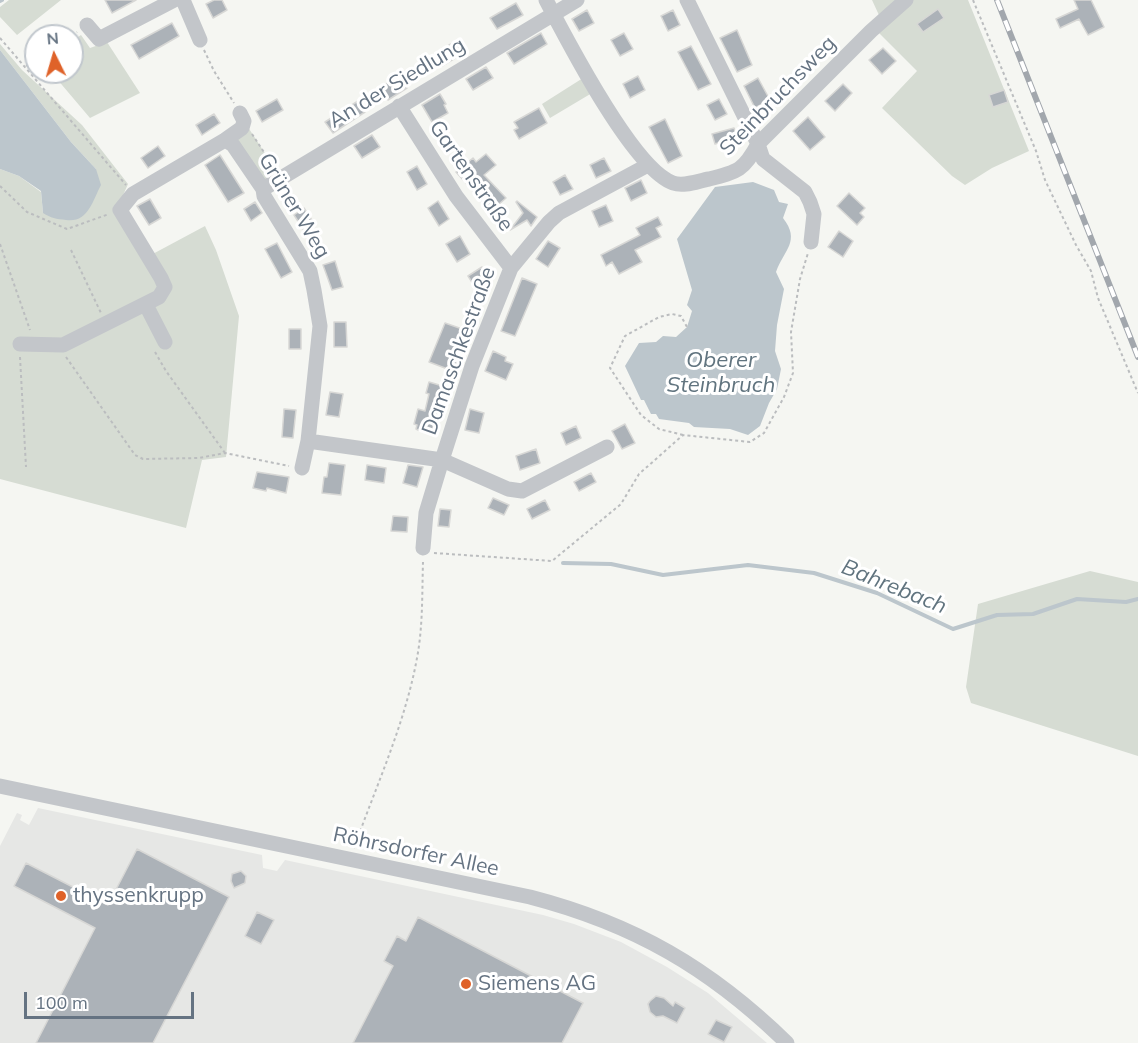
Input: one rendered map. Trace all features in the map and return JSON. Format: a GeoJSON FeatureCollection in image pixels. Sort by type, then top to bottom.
{"type":"FeatureCollection","features":[{"type":"Feature","properties":{"kind":"street"},"geometry":{"type":"LineString","coordinates":[[87,26],[99,39],[174,0]]}},
{"type":"Feature","properties":{"kind":"street"},"geometry":{"type":"LineString","coordinates":[[183,0],[200,40]]}},
{"type":"Feature","properties":{"kind":"street","name":"Steinbruchsweg"},"geometry":{"type":"LineString","coordinates":[[546,0],[596,92],[648,165],[674,184],[686,184],[733,173],[748,163],[758,144],[871,31],[906,0]]}},
{"type":"Feature","properties":{"kind":"street","name":"An der Siedlung"},"geometry":{"type":"LineString","coordinates":[[263,189],[577,0]]}},
{"type":"Feature","properties":{"kind":"street"},"geometry":{"type":"LineString","coordinates":[[687,0],[758,144],[763,159],[805,192],[814,214],[811,242]]}},
{"type":"Feature","properties":{"kind":"street","name":"Gartenstraße"},"geometry":{"type":"LineString","coordinates":[[399,106],[456,196],[511,268]]}},
{"type":"Feature","properties":{"kind":"street"},"geometry":{"type":"LineString","coordinates":[[27,344],[63,345],[159,297],[165,287],[120,210],[133,194],[242,128],[242,117]]}},
{"type":"Feature","properties":{"kind":"street","name":"Grüner Weg"},"geometry":{"type":"LineString","coordinates":[[225,140],[233,145],[263,189],[264,196],[309,271],[314,290],[320,326],[308,441],[302,468]]}},
{"type":"Feature","properties":{"kind":"street","name":"Damaschkestraße"},"geometry":{"type":"LineString","coordinates":[[423,550],[426,513],[471,366],[511,268],[559,213],[648,165]]}},
{"type":"Feature","properties":{"kind":"street"},"geometry":{"type":"LineString","coordinates":[[146,305],[165,342]]}},
{"type":"Feature","properties":{"kind":"street"},"geometry":{"type":"LineString","coordinates":[[308,441],[442,460],[508,489],[522,491],[607,447]]}},
{"type":"Feature","properties":{"kind":"street","name":"Röhrsdorfer Allee"},"geometry":{"type":"LineString","coordinates":[[0,786],[531,897],[579,911],[609,922],[659,946],[712,979],[735,996],[787,1043]]}},
{"type":"Feature","properties":{"kind":"path"},"geometry":{"type":"LineString","coordinates":[[973,0],[1028,132],[1045,180],[1091,271],[1098,298],[1138,393]]}},
{"type":"Feature","properties":{"kind":"path"},"geometry":{"type":"LineString","coordinates":[[0,38],[24,64]]}},
{"type":"Feature","properties":{"kind":"path"},"geometry":{"type":"LineString","coordinates":[[200,40],[214,71],[281,178]]}},
{"type":"Feature","properties":{"kind":"path"},"geometry":{"type":"LineString","coordinates":[[41,84],[133,194]]}},
{"type":"Feature","properties":{"kind":"path"},"geometry":{"type":"LineString","coordinates":[[0,186],[27,212],[67,230],[120,210]]}},
{"type":"Feature","properties":{"kind":"path"},"geometry":{"type":"LineString","coordinates":[[687,327],[681,316],[672,314],[659,317],[625,336],[610,368],[641,415],[658,429],[683,435],[750,442],[764,433],[784,397],[793,374],[791,332],[800,279],[811,242]]}},
{"type":"Feature","properties":{"kind":"path"},"geometry":{"type":"LineString","coordinates":[[0,244],[27,344],[26,467]]}},
{"type":"Feature","properties":{"kind":"path"},"geometry":{"type":"LineString","coordinates":[[71,250],[106,324]]}},
{"type":"Feature","properties":{"kind":"path"},"geometry":{"type":"LineString","coordinates":[[165,342],[153,348],[166,371],[225,453]]}},
{"type":"Feature","properties":{"kind":"path"},"geometry":{"type":"LineString","coordinates":[[58,345],[135,455],[143,459],[154,459],[199,458],[225,453],[302,468]]}},
{"type":"Feature","properties":{"kind":"path"},"geometry":{"type":"LineString","coordinates":[[350,860],[394,742],[417,658],[423,550],[552,561],[621,504],[639,474],[683,435]]}},
{"type":"Feature","properties":{"kind":"shaded area"},"geometry":{"type":"Polygon","coordinates":[[[9,0],[61,0],[31,24],[24,24],[24,29],[17,35],[0,17],[0,7],[9,0]]]}},
{"type":"Feature","properties":{"kind":"shaded area"},"geometry":{"type":"Polygon","coordinates":[[[872,0],[968,0],[1029,151],[992,168],[965,185],[952,176],[882,108],[917,71],[879,33],[884,26],[872,0]]]}},
{"type":"Feature","properties":{"kind":"shaded area"},"geometry":{"type":"Polygon","coordinates":[[[84,39],[90,48],[107,42],[140,93],[90,118],[61,84],[84,84],[84,39]]]}},
{"type":"Feature","properties":{"kind":"shaded area"},"geometry":{"type":"Polygon","coordinates":[[[0,44],[24,72],[24,81],[0,50],[0,44]]]}},
{"type":"Feature","properties":{"kind":"shaded area"},"geometry":{"type":"Polygon","coordinates":[[[583,78],[592,93],[550,118],[542,104],[583,78]]]}},
{"type":"Feature","properties":{"kind":"shaded area"},"geometry":{"type":"Polygon","coordinates":[[[26,84],[37,84],[82,125],[128,184],[117,209],[149,256],[205,226],[216,250],[239,316],[226,457],[202,460],[186,528],[0,479],[0,169],[19,176],[41,192],[43,213],[96,169],[71,142],[26,84]]]}},
{"type":"Feature","properties":{"kind":"shaded area"},"geometry":{"type":"Polygon","coordinates":[[[244,121],[281,178],[263,189],[233,145],[244,121]]]}},
{"type":"Feature","properties":{"kind":"shaded area"},"geometry":{"type":"Polygon","coordinates":[[[1090,571],[1138,582],[1138,756],[971,703],[966,687],[978,604],[1090,571]]]}},
{"type":"Feature","properties":{"kind":"shaded area"},"geometry":{"type":"Polygon","coordinates":[[[38,808],[262,855],[263,868],[277,871],[285,860],[543,915],[574,924],[621,942],[667,967],[708,993],[767,1043],[0,1043],[0,846],[17,813],[22,815],[20,820],[29,825],[38,808]]]}},
{"type":"Feature","properties":{"kind":"water"},"geometry":{"type":"Polygon","coordinates":[[[0,50],[24,84],[96,169],[101,185],[84,215],[73,220],[59,219],[43,213],[41,191],[19,176],[0,169],[0,50]]]}},
{"type":"Feature","properties":{"kind":"water","name":"Oberer Steinbruch"},"geometry":{"type":"Polygon","coordinates":[[[753,182],[774,190],[779,202],[788,204],[783,218],[791,233],[791,239],[776,272],[784,289],[775,351],[781,369],[777,389],[760,426],[748,435],[730,429],[694,427],[689,423],[659,419],[656,414],[651,414],[644,400],[641,400],[625,366],[639,343],[656,342],[663,336],[676,337],[687,327],[692,311],[687,305],[692,290],[677,239],[715,187],[753,182]]]}},
{"type":"Feature","properties":{"kind":"building"},"geometry":{"type":"Polygon","coordinates":[[[105,0],[136,0],[112,13],[105,0]]]}},
{"type":"Feature","properties":{"kind":"building"},"geometry":{"type":"Polygon","coordinates":[[[214,0],[222,0],[227,10],[213,18],[206,4],[214,0]]]}},
{"type":"Feature","properties":{"kind":"building"},"geometry":{"type":"Polygon","coordinates":[[[1074,0],[1091,0],[1104,27],[1088,35],[1079,19],[1060,28],[1056,19],[1078,9],[1074,0]]]}},
{"type":"Feature","properties":{"kind":"building"},"geometry":{"type":"Polygon","coordinates":[[[516,3],[523,15],[497,29],[490,18],[516,3]]]}},
{"type":"Feature","properties":{"kind":"building"},"geometry":{"type":"Polygon","coordinates":[[[938,9],[944,18],[923,32],[917,24],[938,9]]]}},
{"type":"Feature","properties":{"kind":"building"},"geometry":{"type":"Polygon","coordinates":[[[587,10],[594,23],[579,31],[572,19],[587,10]]]}},
{"type":"Feature","properties":{"kind":"building"},"geometry":{"type":"Polygon","coordinates":[[[673,10],[680,25],[668,31],[661,16],[673,10]]]}},
{"type":"Feature","properties":{"kind":"building"},"geometry":{"type":"Polygon","coordinates":[[[172,23],[179,36],[139,59],[131,45],[172,23]]]}},
{"type":"Feature","properties":{"kind":"building"},"geometry":{"type":"Polygon","coordinates":[[[737,30],[752,65],[737,72],[720,38],[737,30]]]}},
{"type":"Feature","properties":{"kind":"building"},"geometry":{"type":"Polygon","coordinates":[[[541,33],[547,44],[514,64],[507,53],[541,33]]]}},
{"type":"Feature","properties":{"kind":"building"},"geometry":{"type":"Polygon","coordinates":[[[624,33],[633,49],[620,56],[611,40],[624,33]]]}},
{"type":"Feature","properties":{"kind":"building"},"geometry":{"type":"Polygon","coordinates":[[[454,42],[462,54],[442,66],[435,54],[454,42]]]}},
{"type":"Feature","properties":{"kind":"building"},"geometry":{"type":"Polygon","coordinates":[[[691,46],[711,84],[698,90],[678,52],[691,46]]]}},
{"type":"Feature","properties":{"kind":"building"},"geometry":{"type":"Polygon","coordinates":[[[883,48],[896,61],[882,74],[869,60],[883,48]]]}},
{"type":"Feature","properties":{"kind":"building"},"geometry":{"type":"Polygon","coordinates":[[[486,67],[493,78],[473,90],[466,79],[486,67]]]}},
{"type":"Feature","properties":{"kind":"building"},"geometry":{"type":"Polygon","coordinates":[[[400,76],[407,88],[388,100],[381,87],[400,76]]]}},
{"type":"Feature","properties":{"kind":"building"},"geometry":{"type":"Polygon","coordinates":[[[638,76],[645,90],[630,98],[623,84],[638,76]]]}},
{"type":"Feature","properties":{"kind":"building"},"geometry":{"type":"Polygon","coordinates":[[[758,78],[770,100],[755,108],[744,86],[758,78]]]}},
{"type":"Feature","properties":{"kind":"building"},"geometry":{"type":"Polygon","coordinates":[[[843,84],[852,93],[835,111],[825,101],[843,84]]]}},
{"type":"Feature","properties":{"kind":"building"},"geometry":{"type":"Polygon","coordinates":[[[1004,90],[1008,102],[993,107],[989,95],[1004,90]]]}},
{"type":"Feature","properties":{"kind":"building"},"geometry":{"type":"Polygon","coordinates":[[[440,94],[448,113],[432,122],[422,105],[440,94]]]}},
{"type":"Feature","properties":{"kind":"building"},"geometry":{"type":"Polygon","coordinates":[[[277,99],[283,110],[262,122],[256,111],[277,99]]]}},
{"type":"Feature","properties":{"kind":"building"},"geometry":{"type":"Polygon","coordinates":[[[719,99],[727,114],[715,120],[707,105],[719,99]]]}},
{"type":"Feature","properties":{"kind":"building"},"geometry":{"type":"Polygon","coordinates":[[[358,101],[365,112],[333,133],[325,122],[358,101]]]}},
{"type":"Feature","properties":{"kind":"building"},"geometry":{"type":"Polygon","coordinates":[[[539,108],[547,123],[519,139],[514,130],[518,128],[514,122],[539,108]]]}},
{"type":"Feature","properties":{"kind":"building"},"geometry":{"type":"Polygon","coordinates":[[[214,114],[220,123],[202,135],[196,125],[214,114]]]}},
{"type":"Feature","properties":{"kind":"building"},"geometry":{"type":"Polygon","coordinates":[[[808,117],[825,137],[810,150],[793,131],[808,117]]]}},
{"type":"Feature","properties":{"kind":"building"},"geometry":{"type":"Polygon","coordinates":[[[665,119],[682,156],[668,163],[649,127],[665,119]]]}},
{"type":"Feature","properties":{"kind":"building"},"geometry":{"type":"Polygon","coordinates":[[[734,128],[737,137],[715,144],[712,134],[734,128]]]}},
{"type":"Feature","properties":{"kind":"building"},"geometry":{"type":"Polygon","coordinates":[[[372,135],[380,147],[362,158],[354,146],[372,135]]]}},
{"type":"Feature","properties":{"kind":"building"},"geometry":{"type":"Polygon","coordinates":[[[158,146],[165,156],[148,168],[141,158],[158,146]]]}},
{"type":"Feature","properties":{"kind":"building"},"geometry":{"type":"Polygon","coordinates":[[[486,154],[496,165],[484,175],[506,198],[491,211],[456,172],[473,158],[476,162],[486,154]]]}},
{"type":"Feature","properties":{"kind":"building"},"geometry":{"type":"Polygon","coordinates":[[[220,155],[244,193],[228,202],[205,165],[220,155]]]}},
{"type":"Feature","properties":{"kind":"building"},"geometry":{"type":"Polygon","coordinates":[[[604,158],[611,171],[596,178],[590,165],[604,158]]]}},
{"type":"Feature","properties":{"kind":"building"},"geometry":{"type":"Polygon","coordinates":[[[417,166],[427,184],[417,190],[407,172],[417,166]]]}},
{"type":"Feature","properties":{"kind":"building"},"geometry":{"type":"Polygon","coordinates":[[[565,175],[573,189],[560,195],[553,182],[565,175]]]}},
{"type":"Feature","properties":{"kind":"building"},"geometry":{"type":"Polygon","coordinates":[[[641,180],[647,193],[631,201],[625,188],[641,180]]]}},
{"type":"Feature","properties":{"kind":"building"},"geometry":{"type":"Polygon","coordinates":[[[849,193],[865,208],[860,213],[864,217],[857,225],[837,206],[849,193]]]}},
{"type":"Feature","properties":{"kind":"building"},"geometry":{"type":"Polygon","coordinates":[[[150,199],[161,218],[149,225],[137,206],[150,199]]]}},
{"type":"Feature","properties":{"kind":"building"},"geometry":{"type":"Polygon","coordinates":[[[438,201],[449,219],[439,226],[428,208],[438,201]]]}},
{"type":"Feature","properties":{"kind":"building"},"geometry":{"type":"Polygon","coordinates":[[[517,201],[537,217],[531,226],[527,220],[510,230],[523,213],[517,201]]]}},
{"type":"Feature","properties":{"kind":"building"},"geometry":{"type":"Polygon","coordinates":[[[255,202],[262,213],[251,221],[244,209],[255,202]]]}},
{"type":"Feature","properties":{"kind":"building"},"geometry":{"type":"Polygon","coordinates":[[[606,205],[613,221],[599,227],[592,211],[606,205]]]}},
{"type":"Feature","properties":{"kind":"building"},"geometry":{"type":"Polygon","coordinates":[[[304,208],[315,225],[305,232],[294,215],[304,208]]]}},
{"type":"Feature","properties":{"kind":"building"},"geometry":{"type":"Polygon","coordinates":[[[658,217],[662,225],[656,228],[661,237],[635,250],[642,262],[619,274],[612,262],[606,266],[601,255],[640,235],[636,228],[658,217]]]}},
{"type":"Feature","properties":{"kind":"building"},"geometry":{"type":"Polygon","coordinates":[[[839,231],[853,241],[843,257],[828,247],[839,231]]]}},
{"type":"Feature","properties":{"kind":"building"},"geometry":{"type":"Polygon","coordinates":[[[460,236],[470,254],[457,262],[446,244],[460,236]]]}},
{"type":"Feature","properties":{"kind":"building"},"geometry":{"type":"Polygon","coordinates":[[[548,241],[560,248],[548,267],[536,259],[548,241]]]}},
{"type":"Feature","properties":{"kind":"building"},"geometry":{"type":"Polygon","coordinates":[[[277,243],[292,272],[281,278],[265,249],[277,243]]]}},
{"type":"Feature","properties":{"kind":"building"},"geometry":{"type":"Polygon","coordinates":[[[335,261],[343,287],[332,290],[323,265],[335,261]]]}},
{"type":"Feature","properties":{"kind":"building"},"geometry":{"type":"Polygon","coordinates":[[[482,267],[491,285],[479,293],[468,276],[482,267]]]}},
{"type":"Feature","properties":{"kind":"building"},"geometry":{"type":"Polygon","coordinates":[[[522,278],[537,284],[515,336],[501,331],[522,278]]]}},
{"type":"Feature","properties":{"kind":"building"},"geometry":{"type":"Polygon","coordinates":[[[334,322],[346,322],[347,347],[334,347],[334,322]]]}},
{"type":"Feature","properties":{"kind":"building"},"geometry":{"type":"Polygon","coordinates":[[[445,323],[468,331],[453,371],[429,362],[445,323]]]}},
{"type":"Feature","properties":{"kind":"building"},"geometry":{"type":"Polygon","coordinates":[[[289,329],[301,329],[301,349],[289,349],[289,329]]]}},
{"type":"Feature","properties":{"kind":"building"},"geometry":{"type":"Polygon","coordinates":[[[493,351],[506,357],[505,361],[513,364],[506,380],[485,371],[493,351]]]}},
{"type":"Feature","properties":{"kind":"building"},"geometry":{"type":"Polygon","coordinates":[[[429,382],[446,387],[431,434],[416,429],[417,425],[414,424],[418,409],[425,411],[429,382]]]}},
{"type":"Feature","properties":{"kind":"building"},"geometry":{"type":"Polygon","coordinates":[[[330,392],[343,394],[339,417],[326,415],[330,392]]]}},
{"type":"Feature","properties":{"kind":"building"},"geometry":{"type":"Polygon","coordinates":[[[284,409],[296,410],[293,438],[282,437],[284,409]]]}},
{"type":"Feature","properties":{"kind":"building"},"geometry":{"type":"Polygon","coordinates":[[[470,409],[484,413],[479,433],[465,430],[470,409]]]}},
{"type":"Feature","properties":{"kind":"building"},"geometry":{"type":"Polygon","coordinates":[[[625,424],[635,443],[622,449],[612,431],[625,424]]]}},
{"type":"Feature","properties":{"kind":"building"},"geometry":{"type":"Polygon","coordinates":[[[576,426],[581,438],[566,445],[561,433],[576,426]]]}},
{"type":"Feature","properties":{"kind":"building"},"geometry":{"type":"Polygon","coordinates":[[[536,449],[540,463],[520,470],[516,456],[536,449]]]}},
{"type":"Feature","properties":{"kind":"building"},"geometry":{"type":"Polygon","coordinates":[[[329,463],[345,465],[341,495],[322,493],[329,463]]]}},
{"type":"Feature","properties":{"kind":"building"},"geometry":{"type":"Polygon","coordinates":[[[367,465],[386,468],[384,483],[365,480],[367,465]]]}},
{"type":"Feature","properties":{"kind":"building"},"geometry":{"type":"Polygon","coordinates":[[[408,465],[423,467],[417,487],[403,483],[408,465]]]}},
{"type":"Feature","properties":{"kind":"building"},"geometry":{"type":"Polygon","coordinates":[[[257,472],[289,477],[286,493],[267,488],[266,491],[253,488],[257,472]]]}},
{"type":"Feature","properties":{"kind":"building"},"geometry":{"type":"Polygon","coordinates":[[[591,473],[596,482],[579,491],[574,482],[591,473]]]}},
{"type":"Feature","properties":{"kind":"building"},"geometry":{"type":"Polygon","coordinates":[[[493,498],[509,505],[504,515],[488,508],[493,498]]]}},
{"type":"Feature","properties":{"kind":"building"},"geometry":{"type":"Polygon","coordinates":[[[545,500],[550,510],[532,519],[527,509],[545,500]]]}},
{"type":"Feature","properties":{"kind":"building"},"geometry":{"type":"Polygon","coordinates":[[[440,509],[451,510],[449,527],[438,526],[440,509]]]}},
{"type":"Feature","properties":{"kind":"building"},"geometry":{"type":"Polygon","coordinates":[[[393,516],[408,517],[407,532],[391,531],[393,516]]]}},
{"type":"Feature","properties":{"kind":"building"},"geometry":{"type":"Polygon","coordinates":[[[137,849],[229,897],[153,1043],[36,1043],[95,928],[14,886],[26,863],[108,905],[137,849]]]}},
{"type":"Feature","properties":{"kind":"building"},"geometry":{"type":"Polygon","coordinates":[[[241,871],[246,876],[245,883],[234,888],[231,881],[232,874],[241,871]]]}},
{"type":"Feature","properties":{"kind":"building"},"geometry":{"type":"Polygon","coordinates":[[[257,912],[274,920],[261,944],[245,936],[257,912]]]}},
{"type":"Feature","properties":{"kind":"building","name":"Siemens AG"},"geometry":{"type":"Polygon","coordinates":[[[418,917],[583,1003],[562,1043],[353,1043],[393,966],[384,961],[397,936],[406,941],[418,917]]]}},
{"type":"Feature","properties":{"kind":"building"},"geometry":{"type":"Polygon","coordinates":[[[656,996],[664,998],[673,1006],[675,1002],[685,1008],[677,1023],[663,1016],[656,1017],[650,1012],[648,1004],[656,996]]]}},
{"type":"Feature","properties":{"kind":"building"},"geometry":{"type":"Polygon","coordinates":[[[716,1020],[732,1027],[724,1042],[708,1034],[716,1020]]]}},
{"type":"Feature","properties":{"kind":"waterway","name":"Bahrebach"},"geometry":{"type":"LineString","coordinates":[[563,563],[611,564],[663,575],[748,565],[814,573],[877,593],[953,629],[997,615],[1033,614],[1077,599],[1126,602],[1138,599]]}},
{"type":"Feature","properties":{"kind":"railway"},"geometry":{"type":"LineString","coordinates":[[997,0],[1138,357]]}},
{"type":"Feature","properties":{"kind":"place","name":"thyssenkrupp"},"geometry":{"type":"Point","coordinates":[61,896]}},
{"type":"Feature","properties":{"kind":"place","name":"Siemens AG"},"geometry":{"type":"Point","coordinates":[466,984]}}]}
